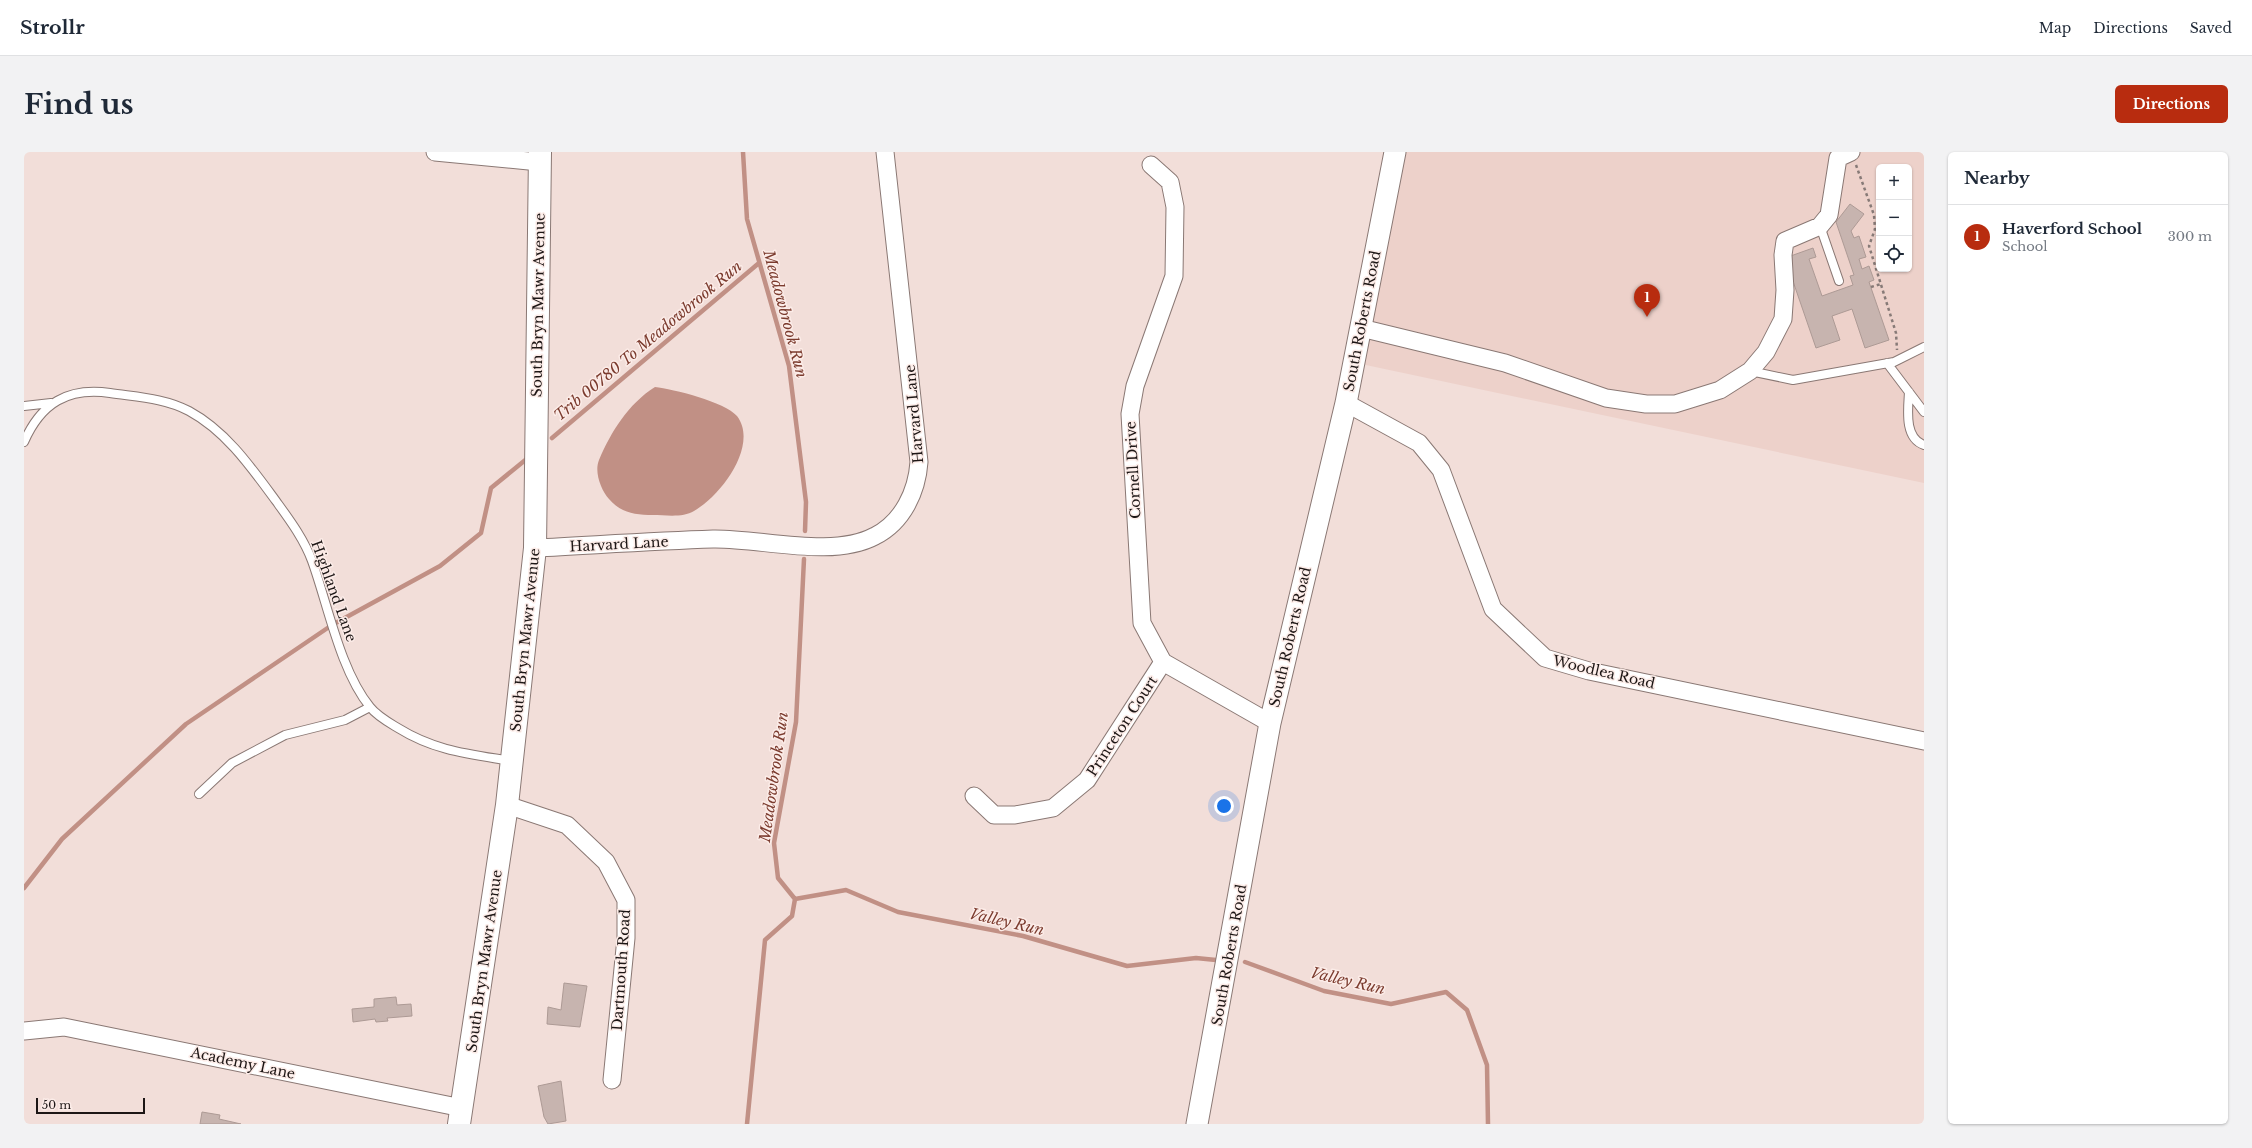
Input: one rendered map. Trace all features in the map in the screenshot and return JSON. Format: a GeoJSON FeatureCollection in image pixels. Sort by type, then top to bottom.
{"type":"FeatureCollection","features":[{"type":"Feature","properties":{"kind":"main road","name":"South Bryn Mawr Avenue"},"geometry":{"type":"LineString","coordinates":[[460,1116],[507,805],[535,548],[539,157]]}},
{"type":"Feature","properties":{"kind":"street"},"geometry":{"type":"LineString","coordinates":[[435,152],[539,157]]}},
{"type":"Feature","properties":{"kind":"street","name":"Harvard Lane"},"geometry":{"type":"LineString","coordinates":[[535,548],[715,539],[840,546],[862,542],[875,536],[899,516],[914,490],[919,462],[885,152]]}},
{"type":"Feature","properties":{"kind":"street","name":"South Roberts Road"},"geometry":{"type":"LineString","coordinates":[[1197,1124],[1270,723],[1346,403],[1395,152]]}},
{"type":"Feature","properties":{"kind":"street"},"geometry":{"type":"LineString","coordinates":[[1361,328],[1505,363],[1606,398],[1646,404],[1675,404],[1720,390],[1750,371],[1766,352],[1782,318],[1785,290],[1783,255],[1785,241],[1820,226],[1829,215],[1845,155]]}},
{"type":"Feature","properties":{"kind":"street","name":"Cornell Drive"},"geometry":{"type":"LineString","coordinates":[[1150,165],[1170,182],[1175,207],[1174,276],[1135,386],[1130,414],[1142,623],[1163,662]]}},
{"type":"Feature","properties":{"kind":"street","name":"Woodlea Road"},"geometry":{"type":"LineString","coordinates":[[1346,403],[1419,443],[1441,470],[1493,609],[1545,658],[1589,671],[1924,741]]}},
{"type":"Feature","properties":{"kind":"street"},"geometry":{"type":"LineString","coordinates":[[1163,662],[1270,723]]}},
{"type":"Feature","properties":{"kind":"street","name":"Princeton Court"},"geometry":{"type":"LineString","coordinates":[[974,796],[994,815],[1015,815],[1053,808],[1087,780],[1163,662]]}},
{"type":"Feature","properties":{"kind":"street","name":"Dartmouth Road"},"geometry":{"type":"LineString","coordinates":[[507,805],[567,825],[606,862],[626,900],[626,938],[612,1080]]}},
{"type":"Feature","properties":{"kind":"street","name":"Academy Lane"},"geometry":{"type":"LineString","coordinates":[[24,1031],[64,1027],[460,1116]]}},
{"type":"Feature","properties":{"kind":"lane"},"geometry":{"type":"LineString","coordinates":[[1820,226],[1839,281]]}},
{"type":"Feature","properties":{"kind":"lane"},"geometry":{"type":"LineString","coordinates":[[1750,371],[1793,380],[1887,363],[1898,360],[1924,347]]}},
{"type":"Feature","properties":{"kind":"lane"},"geometry":{"type":"LineString","coordinates":[[1887,363],[1924,412]]}},
{"type":"Feature","properties":{"kind":"lane","name":"Highland Lane"},"geometry":{"type":"LineString","coordinates":[[24,406],[51,403],[75,394],[99,392],[164,401],[188,411],[215,429],[248,462],[294,526],[311,558],[335,632],[355,683],[370,707],[384,720],[418,741],[445,750],[512,762]]}},
{"type":"Feature","properties":{"kind":"lane"},"geometry":{"type":"LineString","coordinates":[[1909,392],[1909,426],[1912,437],[1924,445]]}},
{"type":"Feature","properties":{"kind":"lane"},"geometry":{"type":"LineString","coordinates":[[24,442],[51,403]]}},
{"type":"Feature","properties":{"kind":"lane"},"geometry":{"type":"LineString","coordinates":[[199,794],[232,763],[285,736],[345,720],[370,707]]}},
{"type":"Feature","properties":{"kind":"path"},"geometry":{"type":"LineString","coordinates":[[1845,155],[1874,215],[1874,229],[1869,246],[1896,333],[1898,360]]}},
{"type":"Feature","properties":{"kind":"path"},"geometry":{"type":"LineString","coordinates":[[1871,287],[1881,284]]}},
{"type":"Feature","properties":{"kind":"shaded area"},"geometry":{"type":"Polygon","coordinates":[[[1405,152],[1924,152],[1924,483],[1361,364],[1405,152]]]}},
{"type":"Feature","properties":{"kind":"shaded area"},"geometry":{"type":"Polygon","coordinates":[[[655,387],[686,393],[722,406],[737,416],[743,428],[743,441],[740,455],[734,469],[725,482],[705,504],[685,515],[674,516],[640,514],[623,510],[609,499],[599,481],[597,470],[599,460],[609,439],[621,419],[645,394],[655,387]]]}},
{"type":"Feature","properties":{"kind":"building"},"geometry":{"type":"Polygon","coordinates":[[[1850,204],[1864,214],[1851,231],[1854,238],[1859,236],[1866,257],[1859,259],[1862,269],[1869,266],[1874,280],[1869,282],[1889,340],[1865,348],[1852,309],[1832,316],[1840,340],[1816,348],[1785,258],[1813,248],[1816,257],[1809,259],[1822,296],[1853,285],[1850,276],[1854,275],[1836,222],[1850,204]]]}},
{"type":"Feature","properties":{"kind":"building"},"geometry":{"type":"Polygon","coordinates":[[[564,983],[587,986],[580,1027],[547,1024],[548,1007],[561,1010],[564,983]]]}},
{"type":"Feature","properties":{"kind":"building"},"geometry":{"type":"Polygon","coordinates":[[[396,997],[397,1005],[411,1004],[412,1016],[387,1018],[388,1021],[376,1022],[375,1019],[353,1022],[352,1009],[374,1007],[374,999],[396,997]]]}},
{"type":"Feature","properties":{"kind":"building"},"geometry":{"type":"Polygon","coordinates":[[[561,1081],[566,1121],[548,1124],[544,1117],[538,1086],[561,1081]]]}},
{"type":"Feature","properties":{"kind":"building"},"geometry":{"type":"Polygon","coordinates":[[[202,1112],[220,1115],[219,1119],[241,1124],[200,1124],[202,1112]]]}},
{"type":"Feature","properties":{"kind":"waterway","name":"Meadowbrook Run"},"geometry":{"type":"LineString","coordinates":[[743,152],[747,219],[789,366],[806,502],[805,531]]}},
{"type":"Feature","properties":{"kind":"waterway","name":"Trib 00780 To Meadowbrook Run"},"geometry":{"type":"LineString","coordinates":[[552,438],[759,263]]}},
{"type":"Feature","properties":{"kind":"waterway","name":"Trib 00780 To Meadowbrook Run"},"geometry":{"type":"LineString","coordinates":[[24,888],[62,839],[186,724],[332,625],[440,566],[481,533],[491,488],[529,457]]}},
{"type":"Feature","properties":{"kind":"waterway","name":"Meadowbrook Run"},"geometry":{"type":"LineString","coordinates":[[747,1124],[765,940],[792,916],[795,899],[778,878],[774,843],[796,722],[804,559]]}},
{"type":"Feature","properties":{"kind":"waterway","name":"Valley Run"},"geometry":{"type":"LineString","coordinates":[[795,899],[846,890],[898,912],[1023,936],[1127,966],[1196,958],[1216,960]]}},
{"type":"Feature","properties":{"kind":"waterway","name":"Valley Run"},"geometry":{"type":"LineString","coordinates":[[1245,962],[1324,991],[1391,1004],[1446,992],[1467,1010],[1487,1065],[1488,1124]]}},
{"type":"Feature","properties":{"kind":"place","name":"Haverford School"},"geometry":{"type":"Point","coordinates":[1647,317]}}]}
